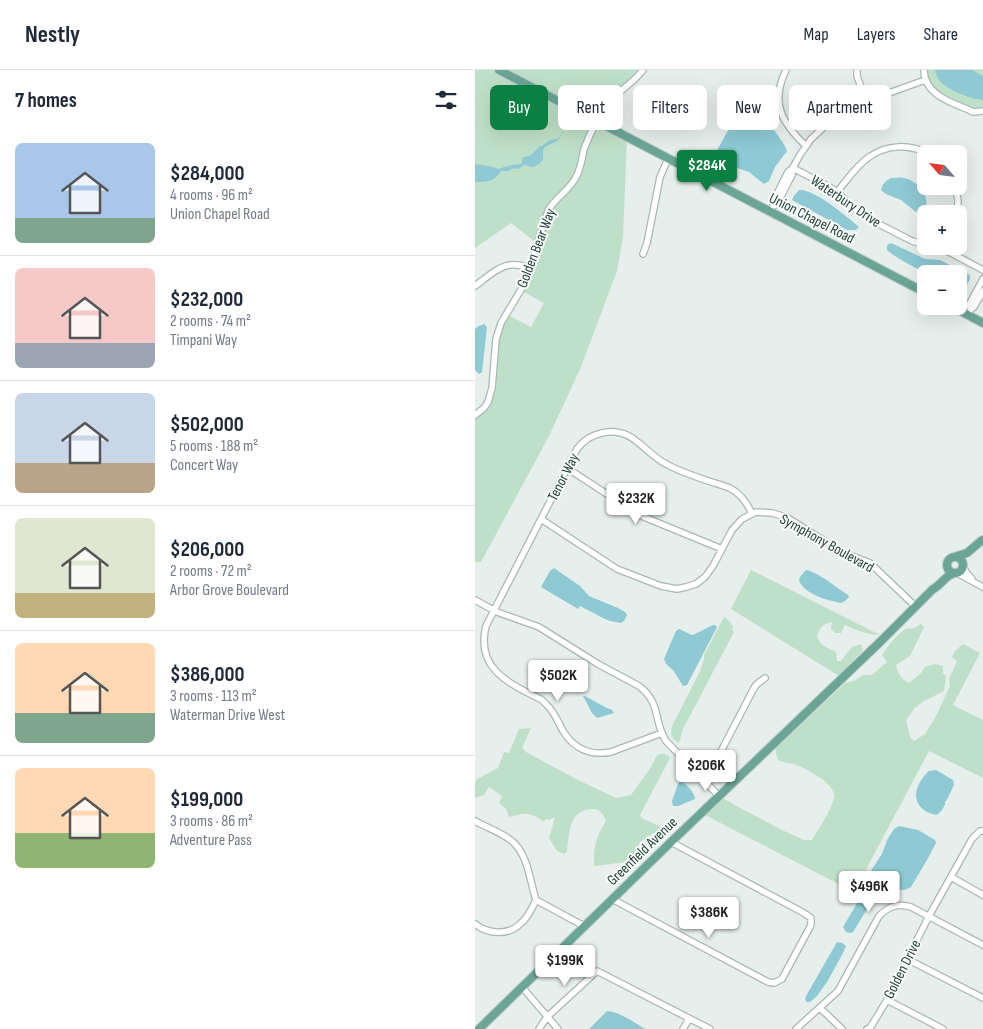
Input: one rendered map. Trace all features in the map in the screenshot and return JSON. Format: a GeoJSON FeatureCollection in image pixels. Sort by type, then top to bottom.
{"type":"FeatureCollection","features":[{"type":"Feature","properties":{"kind":"main road","name":"Union Chapel Road"},"geometry":{"type":"LineString","coordinates":[[499,70],[558,101]]}},
{"type":"Feature","properties":{"kind":"main road","name":"Union Chapel Road"},"geometry":{"type":"LineString","coordinates":[[612,130],[772,209],[917,288]]}},
{"type":"Feature","properties":{"kind":"main road"},"geometry":{"type":"LineString","coordinates":[[969,312],[983,323]]}},
{"type":"Feature","properties":{"kind":"main road"},"geometry":{"type":"LineString","coordinates":[[981,541],[983,542],[963,565],[961,570],[955,573],[949,570],[947,566],[949,559],[967,553],[981,541]]}},
{"type":"Feature","properties":{"kind":"main road"},"geometry":{"type":"LineString","coordinates":[[957,556],[961,559],[963,565]]}},
{"type":"Feature","properties":{"kind":"main road","name":"Greenfield Avenue"},"geometry":{"type":"LineString","coordinates":[[933,589],[947,566]]}},
{"type":"Feature","properties":{"kind":"main road","name":"Greenfield Avenue"},"geometry":{"type":"LineString","coordinates":[[479,1029],[915,606],[946,577],[955,573]]}},
{"type":"Feature","properties":{"kind":"street","name":"Golden Bear Way"},"geometry":{"type":"LineString","coordinates":[[623,90],[643,70]]}},
{"type":"Feature","properties":{"kind":"street"},"geometry":{"type":"LineString","coordinates":[[787,70],[779,90],[779,105],[793,134],[806,146]]}},
{"type":"Feature","properties":{"kind":"street"},"geometry":{"type":"LineString","coordinates":[[857,70],[860,85]]}},
{"type":"Feature","properties":{"kind":"street"},"geometry":{"type":"LineString","coordinates":[[924,70],[925,80],[931,90],[973,112],[983,111]]}},
{"type":"Feature","properties":{"kind":"street"},"geometry":{"type":"LineString","coordinates":[[891,92],[925,80]]}},
{"type":"Feature","properties":{"kind":"street","name":"Golden Bear Way"},"geometry":{"type":"LineString","coordinates":[[475,415],[488,402],[492,388],[496,338],[501,323],[525,283],[548,211],[577,176],[586,144],[593,130]]}},
{"type":"Feature","properties":{"kind":"street"},"geometry":{"type":"LineString","coordinates":[[772,209],[773,202],[788,172],[806,146],[820,130]]}},
{"type":"Feature","properties":{"kind":"street"},"geometry":{"type":"LineString","coordinates":[[837,192],[862,162],[875,152],[893,147],[917,150]]}},
{"type":"Feature","properties":{"kind":"street"},"geometry":{"type":"LineString","coordinates":[[643,254],[647,244],[660,176],[668,159]]}},
{"type":"Feature","properties":{"kind":"street","name":"Waterbury Drive"},"geometry":{"type":"LineString","coordinates":[[792,168],[828,186],[869,219],[917,242]]}},
{"type":"Feature","properties":{"kind":"street"},"geometry":{"type":"LineString","coordinates":[[956,255],[983,270]]}},
{"type":"Feature","properties":{"kind":"street"},"geometry":{"type":"LineString","coordinates":[[475,286],[510,265],[531,268]]}},
{"type":"Feature","properties":{"kind":"street"},"geometry":{"type":"LineString","coordinates":[[969,312],[969,305],[983,279]]}},
{"type":"Feature","properties":{"kind":"street"},"geometry":{"type":"LineString","coordinates":[[969,312],[975,307],[983,291]]}},
{"type":"Feature","properties":{"kind":"street","name":"Tenor Way"},"geometry":{"type":"LineString","coordinates":[[662,733],[611,752],[590,752],[577,747],[567,738],[542,700],[500,678],[488,666],[483,655],[482,640],[486,626],[577,450],[583,441],[603,432],[618,432],[633,438],[668,466],[736,491],[747,503],[752,514]]}},
{"type":"Feature","properties":{"kind":"street"},"geometry":{"type":"LineString","coordinates":[[567,468],[639,515],[722,549]]}},
{"type":"Feature","properties":{"kind":"street","name":"Symphony Boulevard"},"geometry":{"type":"LineString","coordinates":[[752,514],[768,512],[782,515],[842,552],[870,564],[915,606]]}},
{"type":"Feature","properties":{"kind":"street"},"geometry":{"type":"LineString","coordinates":[[541,519],[614,567],[671,588],[686,587],[696,584],[701,580],[709,572],[735,526],[752,514]]}},
{"type":"Feature","properties":{"kind":"street"},"geometry":{"type":"LineString","coordinates":[[963,565],[973,580],[983,587]]}},
{"type":"Feature","properties":{"kind":"street"},"geometry":{"type":"LineString","coordinates":[[955,573],[973,580]]}},
{"type":"Feature","properties":{"kind":"street"},"geometry":{"type":"LineString","coordinates":[[475,600],[494,610],[539,627],[598,664],[639,686],[653,701],[662,733],[669,745],[719,796]]}},
{"type":"Feature","properties":{"kind":"street"},"geometry":{"type":"LineString","coordinates":[[700,777],[715,762],[754,688],[765,678]]}},
{"type":"Feature","properties":{"kind":"street"},"geometry":{"type":"LineString","coordinates":[[475,822],[507,838],[521,852],[536,900],[521,924],[510,930],[490,932],[475,924]]}},
{"type":"Feature","properties":{"kind":"street","name":"Golden Drive"},"geometry":{"type":"LineString","coordinates":[[867,1029],[870,1028],[887,1000],[929,916],[972,839],[981,831]]}},
{"type":"Feature","properties":{"kind":"street"},"geometry":{"type":"LineString","coordinates":[[612,899],[771,983],[782,979],[811,926],[812,920],[810,916],[671,842]]}},
{"type":"Feature","properties":{"kind":"street"},"geometry":{"type":"LineString","coordinates":[[951,877],[983,895]]}},
{"type":"Feature","properties":{"kind":"street"},"geometry":{"type":"LineString","coordinates":[[536,900],[584,926]]}},
{"type":"Feature","properties":{"kind":"street"},"geometry":{"type":"LineString","coordinates":[[796,1029],[838,991],[879,916],[886,909],[904,905],[911,907],[983,946]]}},
{"type":"Feature","properties":{"kind":"street"},"geometry":{"type":"LineString","coordinates":[[907,960],[983,998]]}},
{"type":"Feature","properties":{"kind":"street"},"geometry":{"type":"LineString","coordinates":[[539,1029],[547,1017],[597,972],[709,1029]]}},
{"type":"Feature","properties":{"kind":"street"},"geometry":{"type":"LineString","coordinates":[[521,987],[558,1029]]}},
{"type":"Feature","properties":{"kind":"street"},"geometry":{"type":"LineString","coordinates":[[887,1000],[943,1029]]}},
{"type":"Feature","properties":{"kind":"street"},"geometry":{"type":"LineString","coordinates":[[820,1008],[842,1029]]}},
{"type":"Feature","properties":{"kind":"street"},"geometry":{"type":"LineString","coordinates":[[683,1029],[689,1019]]}},
{"type":"Feature","properties":{"kind":"green space"},"geometry":{"type":"Polygon","coordinates":[[[475,70],[643,70],[623,89],[623,85],[558,85],[558,130],[613,130],[627,137],[623,237],[617,271],[581,367],[549,436],[481,562],[475,562],[475,415],[488,402],[496,339],[506,314],[531,327],[544,303],[520,290],[538,244],[511,223],[475,248],[475,70]]]}},
{"type":"Feature","properties":{"kind":"green space"},"geometry":{"type":"Polygon","coordinates":[[[926,70],[983,70],[983,107],[970,108],[935,89],[929,83],[926,70]]]}},
{"type":"Feature","properties":{"kind":"green space"},"geometry":{"type":"Polygon","coordinates":[[[751,570],[880,635],[862,632],[845,625],[841,633],[835,633],[831,629],[832,622],[822,626],[817,636],[818,639],[825,646],[836,652],[837,661],[841,661],[852,647],[861,644],[863,650],[839,676],[731,609],[751,570]]]}},
{"type":"Feature","properties":{"kind":"green space"},"geometry":{"type":"Polygon","coordinates":[[[724,617],[733,626],[734,632],[683,729],[679,743],[674,740],[671,734],[672,726],[700,671],[704,655],[724,617]]]}},
{"type":"Feature","properties":{"kind":"green space"},"geometry":{"type":"Polygon","coordinates":[[[921,624],[924,627],[910,656],[896,665],[899,673],[909,683],[925,667],[935,664],[943,666],[943,673],[946,676],[944,691],[924,701],[914,709],[906,720],[910,737],[914,741],[925,734],[935,718],[950,686],[949,679],[957,661],[952,657],[955,651],[963,644],[980,653],[953,705],[983,720],[983,778],[929,751],[854,892],[703,814],[721,797],[782,830],[804,840],[812,840],[832,804],[834,794],[832,789],[817,776],[798,766],[778,760],[776,748],[845,683],[854,681],[863,675],[872,675],[887,662],[882,655],[903,630],[915,628],[921,624]]]}},
{"type":"Feature","properties":{"kind":"green space"},"geometry":{"type":"Polygon","coordinates":[[[531,728],[522,748],[526,752],[616,798],[631,795],[651,767],[657,755],[664,754],[670,758],[640,815],[643,819],[662,827],[657,835],[652,834],[640,842],[634,861],[594,866],[596,842],[606,821],[603,814],[598,810],[585,810],[575,818],[570,830],[565,854],[557,851],[549,838],[555,817],[543,821],[527,814],[509,817],[506,809],[499,803],[502,796],[489,787],[484,795],[475,798],[475,783],[477,779],[498,768],[504,752],[509,753],[519,729],[531,728]]]}},
{"type":"Feature","properties":{"kind":"water"},"geometry":{"type":"Polygon","coordinates":[[[935,70],[972,70],[983,76],[983,100],[966,96],[948,88],[939,80],[935,70]]]}},
{"type":"Feature","properties":{"kind":"water"},"geometry":{"type":"Polygon","coordinates":[[[728,130],[774,130],[787,151],[775,167],[769,181],[764,184],[749,172],[717,161],[714,157],[728,130]]]}},
{"type":"Feature","properties":{"kind":"water"},"geometry":{"type":"Polygon","coordinates":[[[564,132],[557,141],[545,147],[543,150],[543,160],[539,164],[533,167],[524,165],[519,169],[514,168],[508,171],[501,171],[490,181],[475,182],[475,164],[499,169],[521,164],[522,158],[531,155],[550,140],[557,139],[564,132]]]}},
{"type":"Feature","properties":{"kind":"water"},"geometry":{"type":"Polygon","coordinates":[[[891,178],[904,178],[915,182],[917,184],[917,195],[925,195],[926,205],[917,205],[916,212],[901,200],[881,190],[891,178]]]}},
{"type":"Feature","properties":{"kind":"water"},"geometry":{"type":"Polygon","coordinates":[[[799,190],[822,198],[859,227],[856,230],[847,230],[792,200],[799,190]]]}},
{"type":"Feature","properties":{"kind":"water"},"geometry":{"type":"Polygon","coordinates":[[[891,243],[925,259],[940,260],[950,265],[917,265],[917,268],[887,250],[887,245],[891,243]]]}},
{"type":"Feature","properties":{"kind":"water"},"geometry":{"type":"Polygon","coordinates":[[[967,274],[970,275],[967,285],[967,274]]]}},
{"type":"Feature","properties":{"kind":"water"},"geometry":{"type":"Polygon","coordinates":[[[484,324],[487,327],[482,372],[479,374],[475,370],[475,329],[484,324]]]}},
{"type":"Feature","properties":{"kind":"water"},"geometry":{"type":"Polygon","coordinates":[[[554,568],[580,586],[589,596],[625,612],[627,615],[624,621],[621,623],[610,621],[580,606],[578,609],[541,587],[550,571],[554,568]]]}},
{"type":"Feature","properties":{"kind":"water"},"geometry":{"type":"Polygon","coordinates":[[[806,570],[822,577],[849,597],[841,603],[823,598],[807,590],[799,581],[806,570]]]}},
{"type":"Feature","properties":{"kind":"water"},"geometry":{"type":"Polygon","coordinates":[[[713,625],[717,627],[687,685],[683,686],[664,659],[676,631],[679,629],[692,635],[713,625]]]}},
{"type":"Feature","properties":{"kind":"water"},"geometry":{"type":"Polygon","coordinates":[[[583,696],[612,710],[614,713],[597,718],[592,713],[583,696]]]}},
{"type":"Feature","properties":{"kind":"water"},"geometry":{"type":"Polygon","coordinates":[[[936,770],[953,780],[954,785],[942,809],[935,815],[921,808],[916,792],[925,775],[929,771],[936,770]]]}},
{"type":"Feature","properties":{"kind":"water"},"geometry":{"type":"Polygon","coordinates":[[[680,781],[690,788],[695,799],[678,806],[673,806],[672,801],[680,781]]]}},
{"type":"Feature","properties":{"kind":"water"},"geometry":{"type":"Polygon","coordinates":[[[899,826],[918,830],[935,840],[936,843],[911,887],[905,890],[888,892],[880,896],[867,909],[853,932],[846,932],[843,927],[856,905],[872,869],[882,854],[887,840],[894,829],[899,826]]]}},
{"type":"Feature","properties":{"kind":"water"},"geometry":{"type":"Polygon","coordinates":[[[837,942],[846,946],[842,955],[817,996],[810,1002],[807,1002],[805,1000],[806,996],[837,942]]]}},
{"type":"Feature","properties":{"kind":"water"},"geometry":{"type":"Polygon","coordinates":[[[607,1011],[621,1015],[645,1029],[589,1029],[607,1011]]]}}]}
